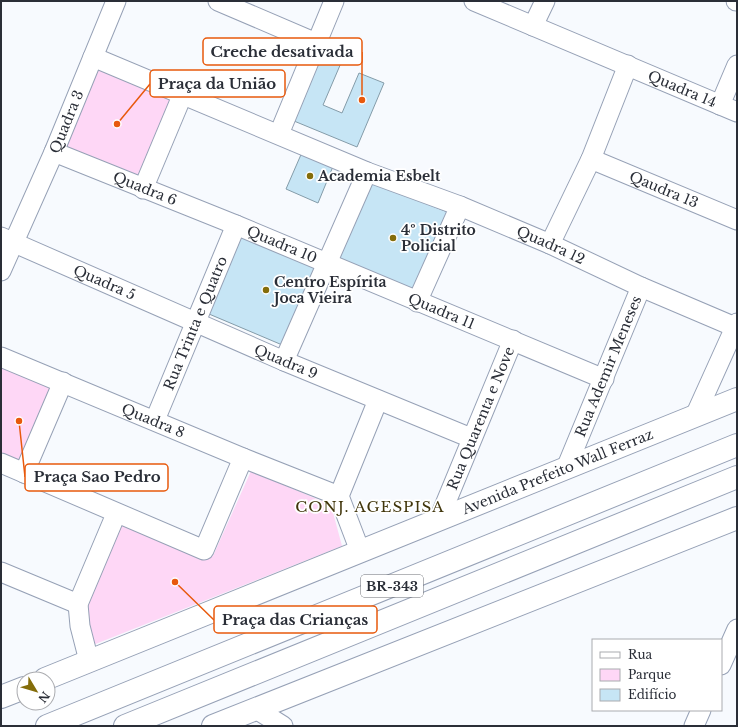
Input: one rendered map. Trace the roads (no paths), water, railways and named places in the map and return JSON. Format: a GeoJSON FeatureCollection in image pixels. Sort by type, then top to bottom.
{"type":"FeatureCollection","features":[{"type":"Feature","properties":{"kind":"main road","name":"Avenida Prefeito Wall Ferraz"},"geometry":{"type":"LineString","coordinates":[[56,674],[567,466],[737,399]]}},
{"type":"Feature","properties":{"kind":"main road","name":"BR-343"},"geometry":{"type":"LineString","coordinates":[[47,726],[737,445]]}},
{"type":"Feature","properties":{"kind":"main road","name":"BR-343"},"geometry":{"type":"LineString","coordinates":[[125,726],[737,477]]}},
{"type":"Feature","properties":{"kind":"main road"},"geometry":{"type":"LineString","coordinates":[[213,726],[737,518]]}},
{"type":"Feature","properties":{"kind":"main road"},"geometry":{"type":"LineString","coordinates":[[1,697],[16,691]]}},
{"type":"Feature","properties":{"kind":"street","name":"Quadra 3"},"geometry":{"type":"LineString","coordinates":[[1,271],[7,240],[54,152],[116,1]]}},
{"type":"Feature","properties":{"kind":"street"},"geometry":{"type":"LineString","coordinates":[[218,1],[316,43]]}},
{"type":"Feature","properties":{"kind":"street"},"geometry":{"type":"LineString","coordinates":[[279,134],[334,1]]}},
{"type":"Feature","properties":{"kind":"street","name":"Quadra 14"},"geometry":{"type":"LineString","coordinates":[[474,1],[729,108]]}},
{"type":"Feature","properties":{"kind":"street"},"geometry":{"type":"LineString","coordinates":[[533,26],[545,1]]}},
{"type":"Feature","properties":{"kind":"street"},"geometry":{"type":"LineString","coordinates":[[93,57],[182,96],[279,134],[367,172],[284,361]]}},
{"type":"Feature","properties":{"kind":"street"},"geometry":{"type":"LineString","coordinates":[[729,108],[737,64]]}},
{"type":"Feature","properties":{"kind":"street"},"geometry":{"type":"LineString","coordinates":[[550,244],[591,158],[628,65]]}},
{"type":"Feature","properties":{"kind":"street"},"geometry":{"type":"LineString","coordinates":[[143,189],[182,96]]}},
{"type":"Feature","properties":{"kind":"street","name":"Quadra 6"},"geometry":{"type":"LineString","coordinates":[[54,152],[143,189],[236,225]]}},
{"type":"Feature","properties":{"kind":"street","name":"Qaudra 13"},"geometry":{"type":"LineString","coordinates":[[591,158],[737,220]]}},
{"type":"Feature","properties":{"kind":"street","name":"Quadra 12"},"geometry":{"type":"LineString","coordinates":[[367,172],[460,206],[550,244],[640,287],[736,325]]}},
{"type":"Feature","properties":{"kind":"street"},"geometry":{"type":"LineString","coordinates":[[417,302],[460,206]]}},
{"type":"Feature","properties":{"kind":"street","name":"Quadra 10"},"geometry":{"type":"LineString","coordinates":[[236,225],[327,264]]}},
{"type":"Feature","properties":{"kind":"street","name":"Rua Trinta e Quatro"},"geometry":{"type":"LineString","coordinates":[[155,420],[236,225]]}},
{"type":"Feature","properties":{"kind":"street","name":"Quadra 5"},"geometry":{"type":"LineString","coordinates":[[7,240],[196,321]]}},
{"type":"Feature","properties":{"kind":"street","name":"Quadra 11"},"geometry":{"type":"LineString","coordinates":[[327,264],[604,379]]}},
{"type":"Feature","properties":{"kind":"street","name":"Rua Ademir Meneses"},"geometry":{"type":"LineString","coordinates":[[567,466],[604,379],[640,287]]}},
{"type":"Feature","properties":{"kind":"street","name":"Quadra 9"},"geometry":{"type":"LineString","coordinates":[[196,321],[284,361],[471,438]]}},
{"type":"Feature","properties":{"kind":"street"},"geometry":{"type":"LineString","coordinates":[[695,416],[736,325]]}},
{"type":"Feature","properties":{"kind":"street","name":"Rua Quarenta e Nove"},"geometry":{"type":"LineString","coordinates":[[439,519],[471,438],[513,340]]}},
{"type":"Feature","properties":{"kind":"street","name":"Quadra 8"},"geometry":{"type":"LineString","coordinates":[[1,357],[243,458],[339,496]]}},
{"type":"Feature","properties":{"kind":"street"},"geometry":{"type":"LineString","coordinates":[[24,473],[63,382]]}},
{"type":"Feature","properties":{"kind":"street"},"geometry":{"type":"LineString","coordinates":[[360,551],[339,496],[378,400]]}},
{"type":"Feature","properties":{"kind":"street"},"geometry":{"type":"LineString","coordinates":[[1,463],[116,514],[204,550],[243,458]]}},
{"type":"Feature","properties":{"kind":"street"},"geometry":{"type":"LineString","coordinates":[[89,661],[80,626],[78,604],[116,514]]}},
{"type":"Feature","properties":{"kind":"street"},"geometry":{"type":"LineString","coordinates":[[1,572],[78,604]]}},
{"type":"Feature","properties":{"kind":"street"},"geometry":{"type":"LineString","coordinates":[[722,663],[737,629]]}},
{"type":"Feature","properties":{"kind":"street"},"geometry":{"type":"LineString","coordinates":[[256,709],[283,726]]}},
{"type":"Feature","properties":{"kind":"water"},"geometry":{"type":"Polygon","coordinates":[[[242,70],[254,74],[244,97],[233,92],[242,70]]]}},
{"type":"Feature","properties":{"kind":"place","name":"Creche desativada"},"geometry":{"type":"Point","coordinates":[362,100]}},
{"type":"Feature","properties":{"kind":"place","name":"Praça da União"},"geometry":{"type":"Point","coordinates":[117,124]}},
{"type":"Feature","properties":{"kind":"place","name":"Academia Esbelt"},"geometry":{"type":"Point","coordinates":[310,176]}},
{"type":"Feature","properties":{"kind":"place","name":"4º Distrito Policial"},"geometry":{"type":"Point","coordinates":[393,238]}},
{"type":"Feature","properties":{"kind":"place","name":"Centro Espírita Joca Vieira"},"geometry":{"type":"Point","coordinates":[266,290]}},
{"type":"Feature","properties":{"kind":"place","name":"Praça Sao Pedro"},"geometry":{"type":"Point","coordinates":[19,421]}},
{"type":"Feature","properties":{"kind":"place","name":"Praça das Crianças"},"geometry":{"type":"Point","coordinates":[175,582]}},
{"type":"Feature","properties":{"kind":"district","name":"CONJ. AGESPISA"},"geometry":{"type":"Point","coordinates":[370,506]}}]}
